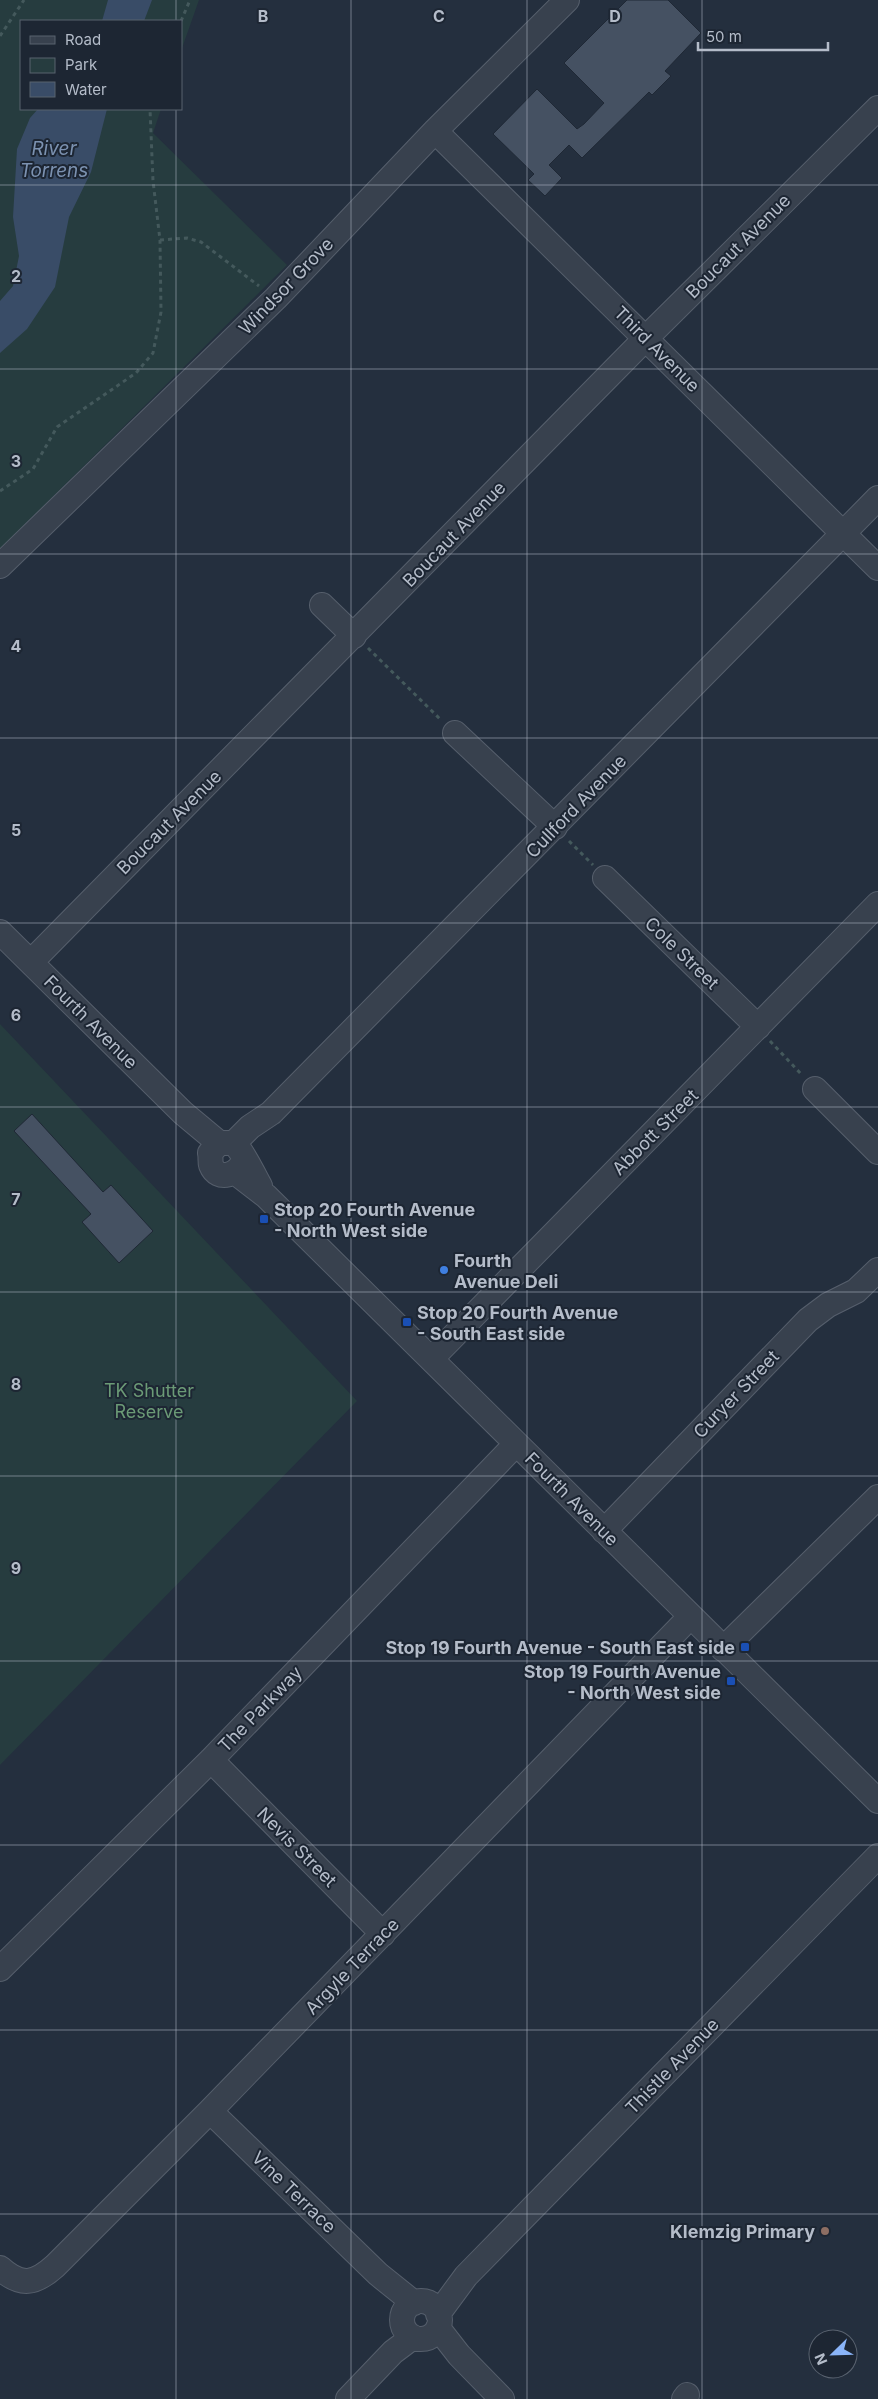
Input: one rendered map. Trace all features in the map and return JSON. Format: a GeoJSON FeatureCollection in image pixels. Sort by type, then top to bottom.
{"type":"FeatureCollection","features":[{"type":"Feature","properties":{"kind":"street","name":"Windsor Grove"},"geometry":{"type":"LineString","coordinates":[[0,566],[276,298],[435,131],[567,0]]}},
{"type":"Feature","properties":{"kind":"street","name":"Boucaut Avenue"},"geometry":{"type":"LineString","coordinates":[[30,962],[354,636],[646,338],[878,108]]}},
{"type":"Feature","properties":{"kind":"street","name":"Third Avenue"},"geometry":{"type":"LineString","coordinates":[[435,131],[878,568]]}},
{"type":"Feature","properties":{"kind":"street","name":"Cullford Avenue"},"geometry":{"type":"LineString","coordinates":[[231,1154],[250,1128],[271,1113],[878,498]]}},
{"type":"Feature","properties":{"kind":"street"},"geometry":{"type":"LineString","coordinates":[[322,605],[354,636]]}},
{"type":"Feature","properties":{"kind":"street"},"geometry":{"type":"LineString","coordinates":[[455,733],[555,827]]}},
{"type":"Feature","properties":{"kind":"street","name":"Cole Street"},"geometry":{"type":"LineString","coordinates":[[605,878],[758,1027]]}},
{"type":"Feature","properties":{"kind":"street","name":"Abbott Street"},"geometry":{"type":"LineString","coordinates":[[432,1358],[878,904]]}},
{"type":"Feature","properties":{"kind":"street","name":"Fourth Avenue"},"geometry":{"type":"LineString","coordinates":[[0,932],[182,1113],[231,1154],[266,1196],[878,1801]]}},
{"type":"Feature","properties":{"kind":"street"},"geometry":{"type":"LineString","coordinates":[[815,1089],[878,1152]]}},
{"type":"Feature","properties":{"kind":"street","name":"Curyer Street"},"geometry":{"type":"LineString","coordinates":[[604,1531],[808,1320],[828,1305],[856,1291],[878,1270]]}},
{"type":"Feature","properties":{"kind":"street","name":"The Parkway"},"geometry":{"type":"LineString","coordinates":[[0,1969],[211,1760],[516,1444]]}},
{"type":"Feature","properties":{"kind":"street"},"geometry":{"type":"LineString","coordinates":[[723,1649],[878,1497]]}},
{"type":"Feature","properties":{"kind":"street","name":"Argyle Terrace"},"geometry":{"type":"LineString","coordinates":[[0,2268],[15,2279],[28,2282],[41,2279],[210,2111],[690,1617]]}},
{"type":"Feature","properties":{"kind":"street","name":"Nevis Street"},"geometry":{"type":"LineString","coordinates":[[211,1760],[383,1934]]}},
{"type":"Feature","properties":{"kind":"street","name":"Thistle Avenue"},"geometry":{"type":"LineString","coordinates":[[348,2399],[421,2320],[878,1856]]}},
{"type":"Feature","properties":{"kind":"street","name":"Vine Terrace"},"geometry":{"type":"LineString","coordinates":[[210,2111],[378,2274],[421,2320],[502,2399]]}},
{"type":"Feature","properties":{"kind":"path"},"geometry":{"type":"LineString","coordinates":[[0,36],[24,0]]}},
{"type":"Feature","properties":{"kind":"path"},"geometry":{"type":"LineString","coordinates":[[181,20],[190,0]]}},
{"type":"Feature","properties":{"kind":"path"},"geometry":{"type":"LineString","coordinates":[[0,491],[33,469],[56,428],[136,373],[153,353],[161,312],[160,240],[153,181],[150,110]]}},
{"type":"Feature","properties":{"kind":"path"},"geometry":{"type":"LineString","coordinates":[[160,240],[187,238],[201,242],[276,298]]}},
{"type":"Feature","properties":{"kind":"path"},"geometry":{"type":"LineString","coordinates":[[354,636],[455,733]]}},
{"type":"Feature","properties":{"kind":"path"},"geometry":{"type":"LineString","coordinates":[[555,827],[605,878]]}},
{"type":"Feature","properties":{"kind":"path"},"geometry":{"type":"LineString","coordinates":[[758,1027],[815,1089]]}},
{"type":"Feature","properties":{"kind":"green space"},"geometry":{"type":"Polygon","coordinates":[[[0,0],[199,0],[182,48],[182,20],[20,20],[20,110],[161,110],[153,133],[287,265],[0,549],[0,0]]]}},
{"type":"Feature","properties":{"kind":"green space","name":"TK Shutter Reserve"},"geometry":{"type":"Polygon","coordinates":[[[0,1024],[357,1401],[0,1765],[0,1024]]]}},
{"type":"Feature","properties":{"kind":"water"},"geometry":{"type":"Polygon","coordinates":[[[108,0],[152,0],[144,20],[102,20],[108,0]]]}},
{"type":"Feature","properties":{"kind":"water","name":"River Torrens"},"geometry":{"type":"Polygon","coordinates":[[[37,110],[107,110],[91,172],[69,217],[55,287],[27,329],[0,353],[0,301],[13,286],[19,256],[13,217],[17,149],[30,118],[37,110]]]}},
{"type":"Feature","properties":{"kind":"building"},"geometry":{"type":"Polygon","coordinates":[[[627,0],[668,0],[701,33],[665,71],[671,76],[652,95],[649,92],[582,158],[569,145],[549,165],[562,178],[545,196],[528,180],[534,174],[493,134],[537,89],[577,129],[584,124],[604,103],[564,63],[627,0]]]}},
{"type":"Feature","properties":{"kind":"building"},"geometry":{"type":"Polygon","coordinates":[[[32,1114],[103,1192],[111,1185],[153,1231],[119,1263],[82,1222],[91,1214],[14,1131],[32,1114]]]}},
{"type":"Feature","properties":{"kind":"place","name":"Stop 20 Fourth Avenue - North West side"},"geometry":{"type":"Point","coordinates":[264,1219]}},
{"type":"Feature","properties":{"kind":"place","name":"Fourth Avenue Deli"},"geometry":{"type":"Point","coordinates":[444,1270]}},
{"type":"Feature","properties":{"kind":"place","name":"Stop 20 Fourth Avenue - South East side"},"geometry":{"type":"Point","coordinates":[407,1322]}},
{"type":"Feature","properties":{"kind":"place","name":"Stop 19 Fourth Avenue - South East side"},"geometry":{"type":"Point","coordinates":[745,1647]}},
{"type":"Feature","properties":{"kind":"place","name":"Stop 19 Fourth Avenue - North West side"},"geometry":{"type":"Point","coordinates":[731,1681]}},
{"type":"Feature","properties":{"kind":"place","name":"Klemzig Primary"},"geometry":{"type":"Point","coordinates":[825,2231]}}]}
